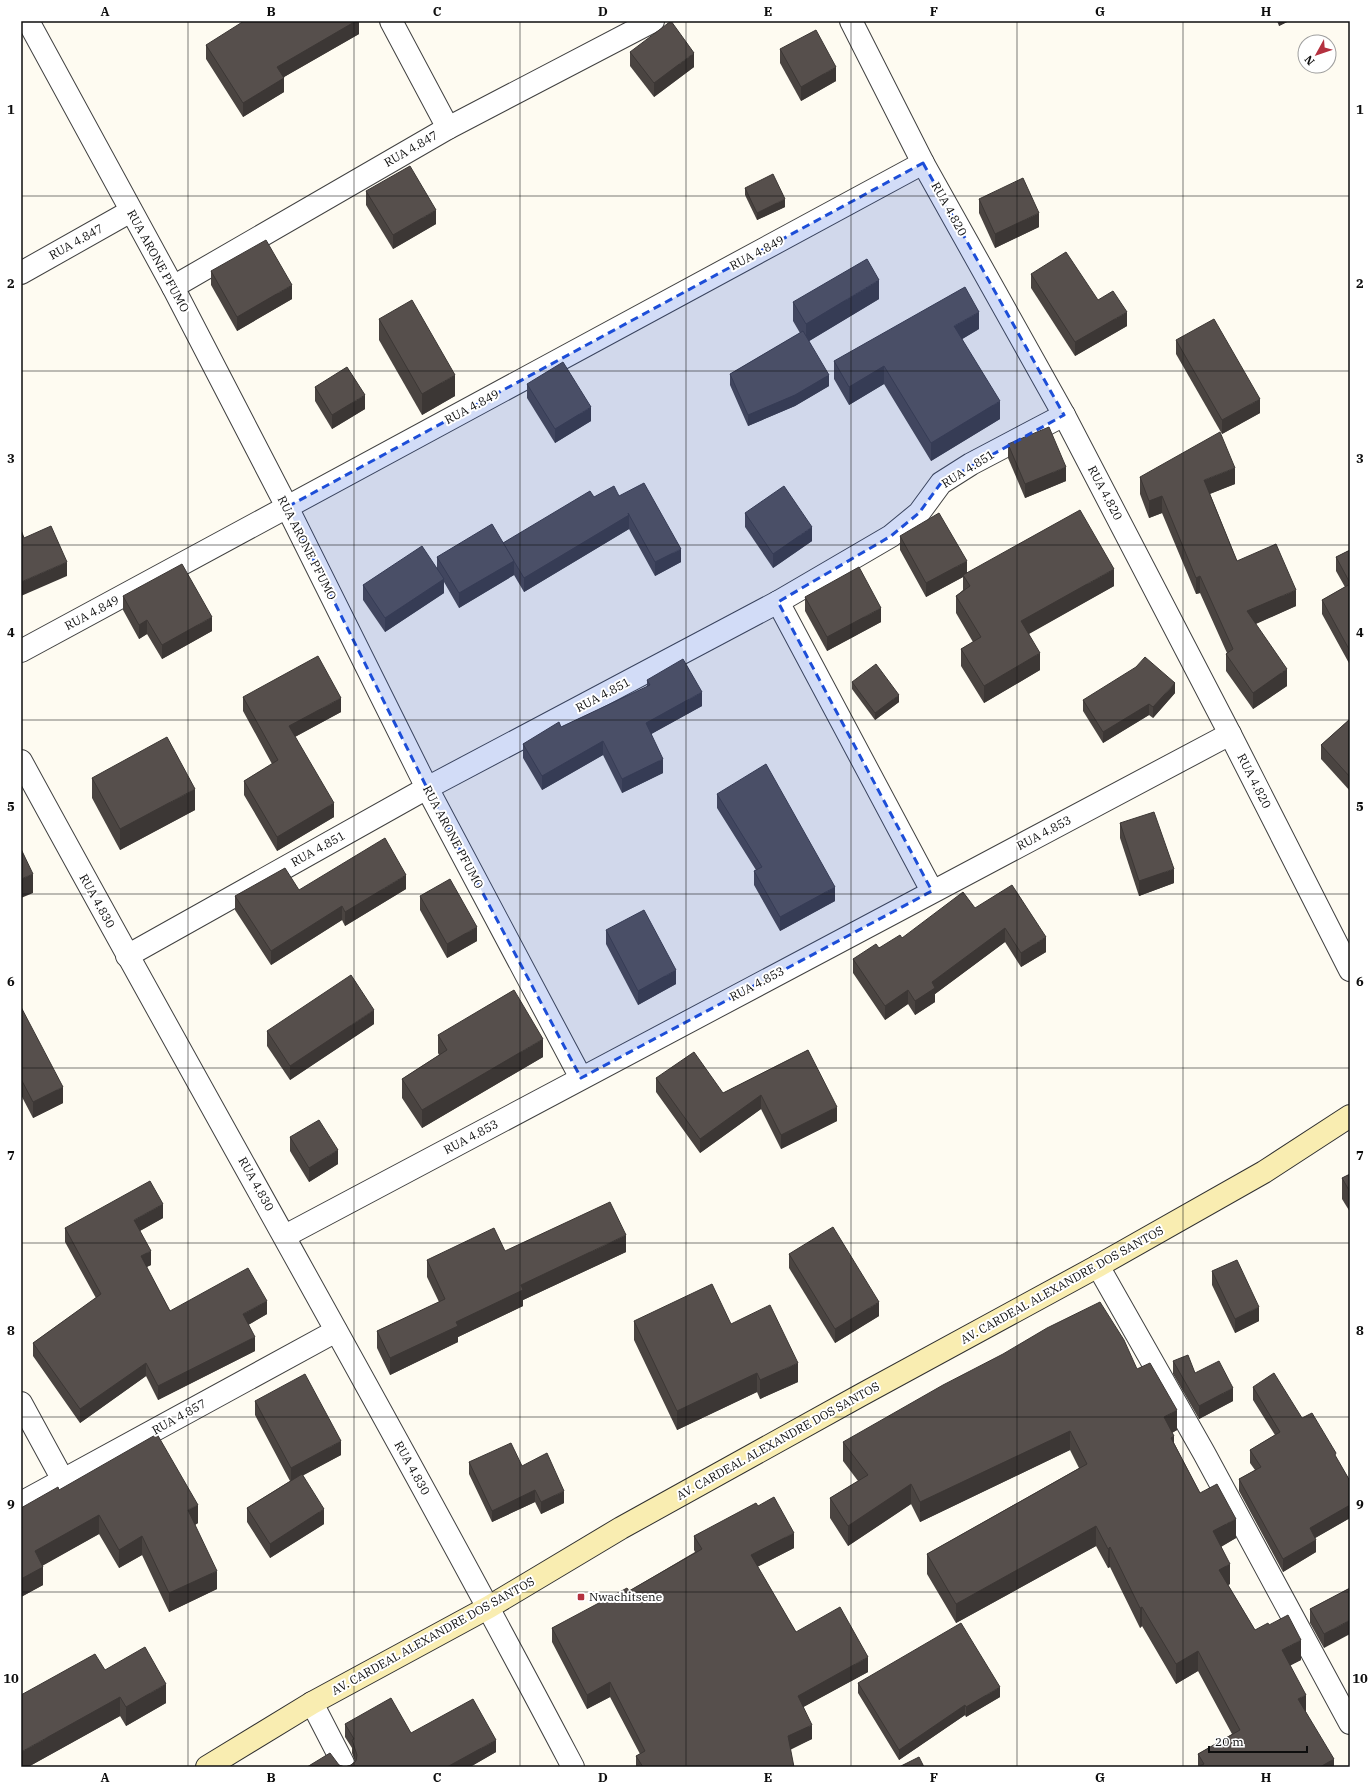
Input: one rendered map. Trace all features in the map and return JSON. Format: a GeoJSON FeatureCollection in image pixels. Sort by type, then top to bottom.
{"type":"FeatureCollection","features":[{"type":"Feature","properties":{"kind":"street","name":"RUA ARONE PFUMO"},"geometry":{"type":"LineString","coordinates":[[28,21],[173,287],[287,507],[427,788],[581,1078]]}},
{"type":"Feature","properties":{"kind":"street"},"geometry":{"type":"LineString","coordinates":[[391,21],[448,128]]}},
{"type":"Feature","properties":{"kind":"street","name":"RUA 4.847"},"geometry":{"type":"LineString","coordinates":[[173,287],[448,128],[653,21]]}},
{"type":"Feature","properties":{"kind":"street","name":"RUA 4.820"},"geometry":{"type":"LineString","coordinates":[[851,21],[924,163],[1064,415],[1230,734],[1350,970]]}},
{"type":"Feature","properties":{"kind":"street","name":"RUA 4.849"},"geometry":{"type":"LineString","coordinates":[[21,651],[924,163]]}},
{"type":"Feature","properties":{"kind":"street","name":"RUA 4.847"},"geometry":{"type":"LineString","coordinates":[[21,273],[131,211]]}},
{"type":"Feature","properties":{"kind":"street","name":"RUA 4.851"},"geometry":{"type":"LineString","coordinates":[[127,956],[427,788],[778,602],[891,536],[919,513],[941,484],[971,464],[1064,415]]}},
{"type":"Feature","properties":{"kind":"street"},"geometry":{"type":"LineString","coordinates":[[778,602],[932,892]]}},
{"type":"Feature","properties":{"kind":"street","name":"RUA 4.853"},"geometry":{"type":"LineString","coordinates":[[285,1236],[1230,734]]}},
{"type":"Feature","properties":{"kind":"street","name":"RUA 4.830"},"geometry":{"type":"LineString","coordinates":[[21,762],[127,956],[285,1236],[489,1607],[573,1767]]}},
{"type":"Feature","properties":{"kind":"street","name":"AV. CARDEAL ALEXANDRE DOS SANTOS"},"geometry":{"type":"LineString","coordinates":[[207,1767],[312,1703],[489,1607],[635,1521],[1098,1266],[1264,1172],[1350,1116]]}},
{"type":"Feature","properties":{"kind":"street"},"geometry":{"type":"LineString","coordinates":[[1098,1266],[1204,1453],[1350,1723]]}},
{"type":"Feature","properties":{"kind":"street","name":"RUA 4.857"},"geometry":{"type":"LineString","coordinates":[[21,1502],[336,1331]]}},
{"type":"Feature","properties":{"kind":"street"},"geometry":{"type":"LineString","coordinates":[[21,1403],[63,1480]]}},
{"type":"Feature","properties":{"kind":"street"},"geometry":{"type":"LineString","coordinates":[[312,1703],[345,1767]]}},
{"type":"Feature","properties":{"kind":"highlighted area"},"geometry":{"type":"Polygon","coordinates":[[[923,163],[1064,415],[941,483],[919,513],[891,536],[778,602],[932,891],[581,1078],[427,788],[287,507],[923,163]]]}},
{"type":"Feature","properties":{"kind":"building"},"geometry":{"type":"Polygon","coordinates":[[[244,21],[356,21],[277,67],[284,78],[243,103],[206,45],[244,21]]]}},
{"type":"Feature","properties":{"kind":"building"},"geometry":{"type":"Polygon","coordinates":[[[671,21],[694,53],[654,83],[630,52],[671,21]]]}},
{"type":"Feature","properties":{"kind":"building"},"geometry":{"type":"Polygon","coordinates":[[[816,30],[836,67],[801,87],[780,49],[816,30]]]}},
{"type":"Feature","properties":{"kind":"building"},"geometry":{"type":"Polygon","coordinates":[[[410,166],[436,210],[393,235],[366,191],[410,166]]]}},
{"type":"Feature","properties":{"kind":"building"},"geometry":{"type":"Polygon","coordinates":[[[773,174],[785,199],[757,213],[745,188],[773,174]]]}},
{"type":"Feature","properties":{"kind":"building"},"geometry":{"type":"Polygon","coordinates":[[[1023,178],[1039,213],[995,234],[979,199],[1023,178]]]}},
{"type":"Feature","properties":{"kind":"building"},"geometry":{"type":"Polygon","coordinates":[[[266,240],[292,285],[237,317],[211,271],[266,240]]]}},
{"type":"Feature","properties":{"kind":"building"},"geometry":{"type":"Polygon","coordinates":[[[1066,252],[1098,300],[1113,291],[1127,312],[1075,342],[1031,274],[1066,252]]]}},
{"type":"Feature","properties":{"kind":"building"},"geometry":{"type":"Polygon","coordinates":[[[867,259],[879,280],[806,324],[793,302],[867,259]]]}},
{"type":"Feature","properties":{"kind":"building"},"geometry":{"type":"Polygon","coordinates":[[[965,287],[979,312],[954,326],[1000,401],[931,443],[884,366],[849,387],[834,361],[965,287]]]}},
{"type":"Feature","properties":{"kind":"building"},"geometry":{"type":"Polygon","coordinates":[[[412,300],[455,375],[422,394],[379,319],[412,300]]]}},
{"type":"Feature","properties":{"kind":"building"},"geometry":{"type":"Polygon","coordinates":[[[1214,319],[1260,399],[1222,420],[1176,340],[1214,319]]]}},
{"type":"Feature","properties":{"kind":"building"},"geometry":{"type":"Polygon","coordinates":[[[803,331],[829,375],[795,395],[748,415],[730,374],[803,331]]]}},
{"type":"Feature","properties":{"kind":"building"},"geometry":{"type":"Polygon","coordinates":[[[563,362],[591,407],[555,429],[527,384],[563,362]]]}},
{"type":"Feature","properties":{"kind":"building"},"geometry":{"type":"Polygon","coordinates":[[[347,367],[365,395],[332,415],[315,387],[347,367]]]}},
{"type":"Feature","properties":{"kind":"building"},"geometry":{"type":"Polygon","coordinates":[[[1049,427],[1066,467],[1025,484],[1008,444],[1049,427]]]}},
{"type":"Feature","properties":{"kind":"building"},"geometry":{"type":"Polygon","coordinates":[[[1220,432],[1235,468],[1204,480],[1237,561],[1276,544],[1296,590],[1247,611],[1287,669],[1253,693],[1226,654],[1233,649],[1200,576],[1196,578],[1162,496],[1149,501],[1140,477],[1220,432]]]}},
{"type":"Feature","properties":{"kind":"building"},"geometry":{"type":"Polygon","coordinates":[[[644,483],[681,549],[655,562],[628,513],[629,515],[524,578],[503,543],[590,491],[594,497],[614,486],[619,496],[644,483]]]}},
{"type":"Feature","properties":{"kind":"building"},"geometry":{"type":"Polygon","coordinates":[[[784,486],[812,527],[773,554],[745,513],[784,486]]]}},
{"type":"Feature","properties":{"kind":"building"},"geometry":{"type":"Polygon","coordinates":[[[1080,510],[1114,569],[1021,621],[1040,653],[984,686],[961,649],[981,637],[956,596],[970,586],[963,575],[1080,510]]]}},
{"type":"Feature","properties":{"kind":"building"},"geometry":{"type":"Polygon","coordinates":[[[939,513],[967,561],[926,583],[900,536],[939,513]]]}},
{"type":"Feature","properties":{"kind":"building"},"geometry":{"type":"Polygon","coordinates":[[[492,524],[514,561],[459,593],[437,557],[492,524]]]}},
{"type":"Feature","properties":{"kind":"building"},"geometry":{"type":"Polygon","coordinates":[[[51,526],[67,562],[21,582],[21,530],[24,538],[51,526]]]}},
{"type":"Feature","properties":{"kind":"building"},"geometry":{"type":"Polygon","coordinates":[[[422,546],[444,579],[385,618],[363,585],[422,546]]]}},
{"type":"Feature","properties":{"kind":"building"},"geometry":{"type":"Polygon","coordinates":[[[1350,550],[1350,583],[1336,557],[1350,550]]]}},
{"type":"Feature","properties":{"kind":"building"},"geometry":{"type":"Polygon","coordinates":[[[182,564],[212,617],[162,645],[147,620],[139,625],[123,596],[182,564]]]}},
{"type":"Feature","properties":{"kind":"building"},"geometry":{"type":"Polygon","coordinates":[[[859,567],[881,608],[827,637],[805,597],[859,567]]]}},
{"type":"Feature","properties":{"kind":"building"},"geometry":{"type":"Polygon","coordinates":[[[1350,584],[1350,651],[1322,600],[1350,584]]]}},
{"type":"Feature","properties":{"kind":"building"},"geometry":{"type":"Polygon","coordinates":[[[318,656],[341,698],[289,726],[334,803],[277,837],[244,781],[278,760],[243,697],[318,656]]]}},
{"type":"Feature","properties":{"kind":"building"},"geometry":{"type":"Polygon","coordinates":[[[1145,657],[1175,683],[1153,707],[1149,704],[1103,732],[1083,700],[1136,667],[1145,657]]]}},
{"type":"Feature","properties":{"kind":"building"},"geometry":{"type":"Polygon","coordinates":[[[683,659],[702,692],[646,723],[663,759],[622,779],[603,741],[542,776],[523,744],[559,722],[561,727],[650,685],[647,680],[683,659]]]}},
{"type":"Feature","properties":{"kind":"building"},"geometry":{"type":"Polygon","coordinates":[[[876,664],[899,695],[875,713],[852,682],[876,664]]]}},
{"type":"Feature","properties":{"kind":"building"},"geometry":{"type":"Polygon","coordinates":[[[1350,719],[1350,777],[1321,745],[1350,719]]]}},
{"type":"Feature","properties":{"kind":"building"},"geometry":{"type":"Polygon","coordinates":[[[167,737],[195,789],[120,829],[92,778],[167,737]]]}},
{"type":"Feature","properties":{"kind":"building"},"geometry":{"type":"Polygon","coordinates":[[[766,764],[835,887],[780,917],[754,871],[762,867],[717,794],[766,764]]]}},
{"type":"Feature","properties":{"kind":"building"},"geometry":{"type":"Polygon","coordinates":[[[1154,812],[1174,869],[1139,881],[1120,823],[1154,812]]]}},
{"type":"Feature","properties":{"kind":"building"},"geometry":{"type":"Polygon","coordinates":[[[385,838],[406,875],[345,912],[342,906],[271,951],[235,896],[285,868],[299,890],[385,838]]]}},
{"type":"Feature","properties":{"kind":"building"},"geometry":{"type":"Polygon","coordinates":[[[21,849],[33,874],[21,879],[21,849]]]}},
{"type":"Feature","properties":{"kind":"building"},"geometry":{"type":"Polygon","coordinates":[[[450,879],[477,927],[447,944],[420,896],[450,879]]]}},
{"type":"Feature","properties":{"kind":"building"},"geometry":{"type":"Polygon","coordinates":[[[1012,885],[1046,937],[1021,953],[1005,928],[932,982],[935,988],[915,1001],[908,990],[885,1006],[853,959],[876,944],[879,948],[900,935],[902,938],[963,892],[975,908],[1012,885]]]}},
{"type":"Feature","properties":{"kind":"building"},"geometry":{"type":"Polygon","coordinates":[[[644,910],[676,970],[638,991],[606,930],[644,910]]]}},
{"type":"Feature","properties":{"kind":"building"},"geometry":{"type":"Polygon","coordinates":[[[351,975],[374,1010],[290,1066],[267,1031],[351,975]]]}},
{"type":"Feature","properties":{"kind":"building"},"geometry":{"type":"Polygon","coordinates":[[[514,990],[543,1039],[422,1110],[402,1079],[447,1050],[438,1035],[514,990]]]}},
{"type":"Feature","properties":{"kind":"building"},"geometry":{"type":"Polygon","coordinates":[[[21,1007],[63,1087],[33,1102],[21,1079],[21,1007]]]}},
{"type":"Feature","properties":{"kind":"building"},"geometry":{"type":"Polygon","coordinates":[[[808,1050],[837,1107],[781,1135],[761,1095],[700,1139],[656,1078],[694,1052],[723,1093],[808,1050]]]}},
{"type":"Feature","properties":{"kind":"building"},"geometry":{"type":"Polygon","coordinates":[[[319,1120],[338,1150],[309,1168],[290,1137],[319,1120]]]}},
{"type":"Feature","properties":{"kind":"building"},"geometry":{"type":"Polygon","coordinates":[[[1350,1174],[1350,1192],[1342,1178],[1350,1174]]]}},
{"type":"Feature","properties":{"kind":"building"},"geometry":{"type":"Polygon","coordinates":[[[150,1181],[163,1204],[134,1220],[151,1251],[141,1256],[170,1311],[248,1268],[267,1301],[243,1314],[255,1337],[158,1386],[146,1363],[80,1409],[33,1343],[101,1294],[65,1228],[150,1181]]]}},
{"type":"Feature","properties":{"kind":"building"},"geometry":{"type":"Polygon","coordinates":[[[610,1202],[626,1235],[521,1285],[523,1290],[456,1322],[458,1326],[390,1358],[377,1331],[445,1299],[427,1260],[494,1228],[505,1251],[610,1202]]]}},
{"type":"Feature","properties":{"kind":"building"},"geometry":{"type":"Polygon","coordinates":[[[833,1227],[879,1302],[835,1329],[789,1254],[833,1227]]]}},
{"type":"Feature","properties":{"kind":"building"},"geometry":{"type":"Polygon","coordinates":[[[1237,1260],[1259,1307],[1235,1319],[1212,1271],[1237,1260]]]}},
{"type":"Feature","properties":{"kind":"building"},"geometry":{"type":"Polygon","coordinates":[[[712,1284],[731,1324],[770,1305],[798,1363],[760,1380],[757,1373],[677,1411],[634,1321],[712,1284]]]}},
{"type":"Feature","properties":{"kind":"building"},"geometry":{"type":"Polygon","coordinates":[[[1100,1302],[1124,1340],[1137,1369],[1150,1363],[1177,1410],[1164,1417],[1174,1436],[1171,1438],[1200,1493],[1217,1484],[1236,1519],[1213,1531],[1230,1564],[1219,1570],[1255,1630],[1268,1623],[1269,1625],[1288,1615],[1301,1640],[1282,1650],[1306,1695],[1298,1699],[1334,1759],[1320,1767],[1198,1767],[1204,1764],[1198,1754],[1240,1730],[1198,1651],[1176,1664],[1142,1607],[1140,1608],[1110,1547],[1108,1549],[1096,1526],[956,1604],[927,1554],[1087,1464],[1070,1431],[920,1502],[911,1484],[848,1526],[830,1498],[868,1475],[843,1442],[943,1385],[1003,1354],[1047,1328],[1100,1302]]]}},
{"type":"Feature","properties":{"kind":"building"},"geometry":{"type":"Polygon","coordinates":[[[1188,1355],[1195,1373],[1219,1361],[1233,1388],[1199,1406],[1173,1361],[1188,1355]]]}},
{"type":"Feature","properties":{"kind":"building"},"geometry":{"type":"Polygon","coordinates":[[[1274,1373],[1302,1418],[1312,1413],[1336,1453],[1335,1455],[1350,1481],[1350,1505],[1310,1528],[1316,1540],[1283,1559],[1239,1479],[1261,1467],[1250,1450],[1280,1432],[1253,1387],[1274,1373]]]}},
{"type":"Feature","properties":{"kind":"building"},"geometry":{"type":"Polygon","coordinates":[[[305,1374],[341,1441],[291,1468],[255,1401],[305,1374]]]}},
{"type":"Feature","properties":{"kind":"building"},"geometry":{"type":"Polygon","coordinates":[[[157,1434],[198,1505],[188,1510],[217,1571],[169,1593],[142,1536],[119,1550],[99,1515],[35,1551],[43,1567],[21,1579],[21,1508],[58,1487],[59,1490],[157,1434]]]}},
{"type":"Feature","properties":{"kind":"building"},"geometry":{"type":"Polygon","coordinates":[[[511,1443],[522,1466],[547,1453],[564,1491],[541,1502],[535,1490],[492,1511],[469,1462],[511,1443]]]}},
{"type":"Feature","properties":{"kind":"building"},"geometry":{"type":"Polygon","coordinates":[[[302,1474],[324,1509],[270,1544],[247,1508],[302,1474]]]}},
{"type":"Feature","properties":{"kind":"building"},"geometry":{"type":"Polygon","coordinates":[[[774,1497],[794,1533],[751,1555],[796,1632],[840,1607],[868,1657],[798,1696],[812,1725],[788,1736],[794,1767],[643,1767],[636,1756],[645,1751],[610,1682],[587,1695],[552,1628],[627,1588],[629,1591],[702,1549],[694,1536],[756,1503],[758,1506],[774,1497]]]}},
{"type":"Feature","properties":{"kind":"building"},"geometry":{"type":"Polygon","coordinates":[[[1350,1588],[1350,1620],[1324,1634],[1310,1609],[1350,1588]]]}},
{"type":"Feature","properties":{"kind":"building"},"geometry":{"type":"Polygon","coordinates":[[[961,1623],[1000,1687],[966,1707],[965,1705],[899,1750],[858,1683],[961,1623]]]}},
{"type":"Feature","properties":{"kind":"building"},"geometry":{"type":"Polygon","coordinates":[[[145,1647],[166,1684],[126,1707],[120,1697],[21,1752],[21,1695],[95,1654],[105,1670],[145,1647]]]}},
{"type":"Feature","properties":{"kind":"building"},"geometry":{"type":"Polygon","coordinates":[[[391,1698],[411,1733],[473,1699],[496,1740],[447,1767],[345,1767],[356,1761],[357,1755],[352,1740],[354,1739],[345,1724],[391,1698]]]}},
{"type":"Feature","properties":{"kind":"building"},"geometry":{"type":"Polygon","coordinates":[[[330,1753],[339,1765],[345,1767],[307,1767],[330,1753]]]}},
{"type":"Feature","properties":{"kind":"building"},"geometry":{"type":"Polygon","coordinates":[[[919,1757],[924,1767],[899,1767],[919,1757]]]}},
{"type":"Feature","properties":{"kind":"place","name":"Nwachitsene"},"geometry":{"type":"Point","coordinates":[581,1597]}}]}
